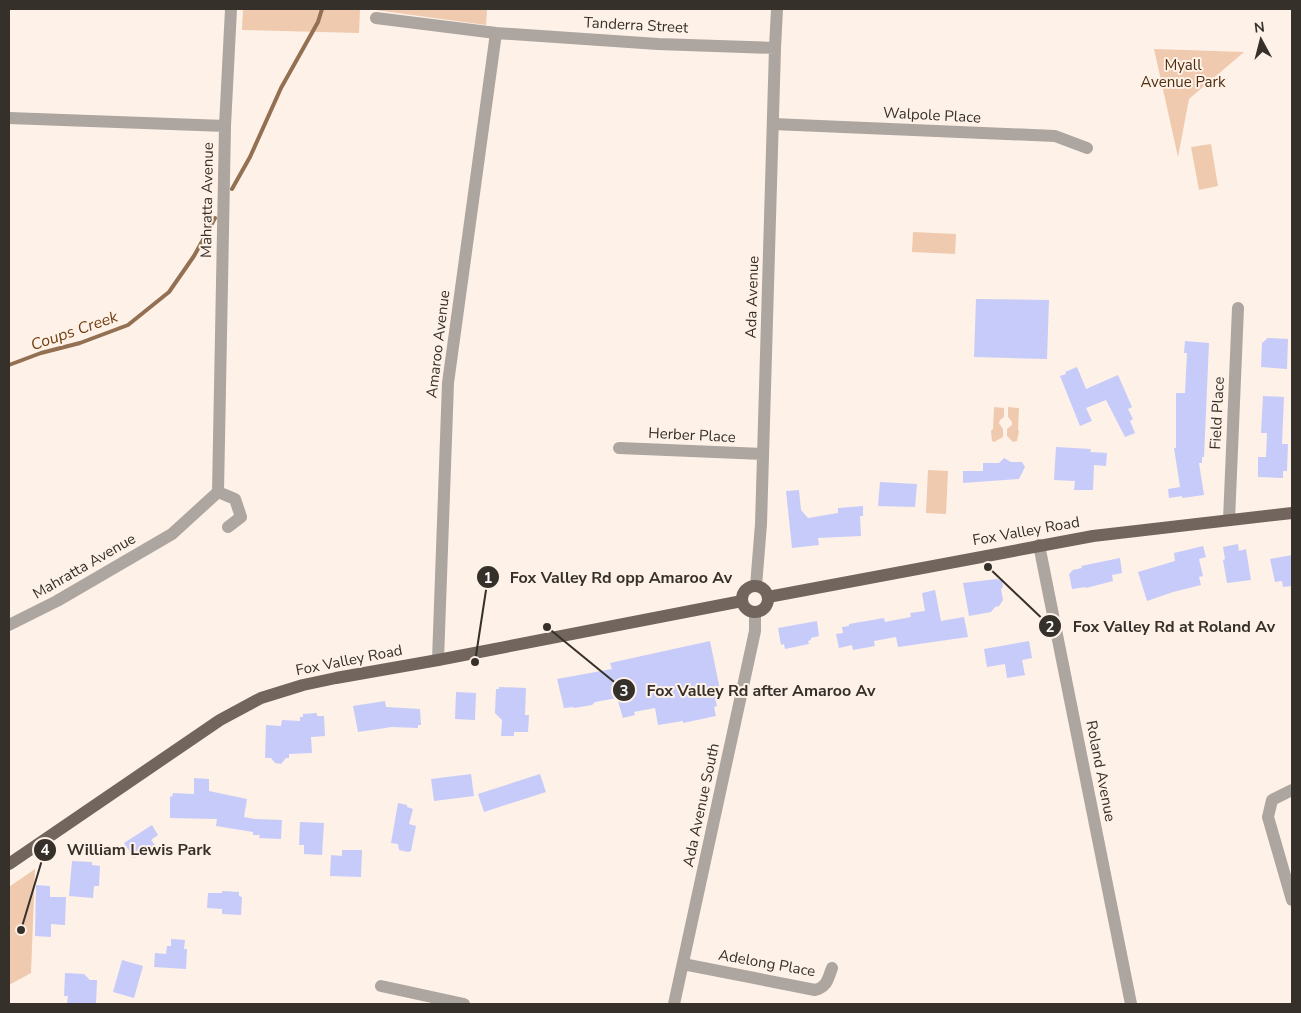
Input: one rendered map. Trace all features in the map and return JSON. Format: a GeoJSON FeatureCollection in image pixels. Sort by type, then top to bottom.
{"type":"FeatureCollection","features":[{"type":"Feature","properties":{"kind":"main road","name":"Fox Valley Road"},"geometry":{"type":"LineString","coordinates":[[768,597],[1100,535],[1292,513]]}},
{"type":"Feature","properties":{"kind":"main road"},"geometry":{"type":"LineString","coordinates":[[756,586],[764,589],[768,597],[765,607],[755,612],[746,609],[742,601],[745,590],[756,586]]}},
{"type":"Feature","properties":{"kind":"main road","name":"Fox Valley Road"},"geometry":{"type":"LineString","coordinates":[[9,864],[220,720],[254,701],[311,683],[742,601]]}},
{"type":"Feature","properties":{"kind":"street"},"geometry":{"type":"LineString","coordinates":[[225,126],[231,9]]}},
{"type":"Feature","properties":{"kind":"street","name":"Ada Avenue"},"geometry":{"type":"LineString","coordinates":[[756,586],[759,560],[763,454],[777,9]]}},
{"type":"Feature","properties":{"kind":"street","name":"Tanderra Street"},"geometry":{"type":"LineString","coordinates":[[376,18],[496,33],[658,44],[775,48]]}},
{"type":"Feature","properties":{"kind":"street","name":"Amaroo Avenue"},"geometry":{"type":"LineString","coordinates":[[438,660],[448,382],[496,33]]}},
{"type":"Feature","properties":{"kind":"street","name":"Mahratta Avenue"},"geometry":{"type":"LineString","coordinates":[[9,118],[225,126],[218,492],[172,534],[57,601],[9,625]]}},
{"type":"Feature","properties":{"kind":"street","name":"Walpole Place"},"geometry":{"type":"LineString","coordinates":[[773,124],[1055,136],[1087,148]]}},
{"type":"Feature","properties":{"kind":"street","name":"Field Place"},"geometry":{"type":"LineString","coordinates":[[1229,520],[1238,308]]}},
{"type":"Feature","properties":{"kind":"street","name":"Herber Place"},"geometry":{"type":"LineString","coordinates":[[619,448],[763,454]]}},
{"type":"Feature","properties":{"kind":"street"},"geometry":{"type":"LineString","coordinates":[[218,492],[235,499],[241,517],[228,527]]}},
{"type":"Feature","properties":{"kind":"street","name":"Roland Avenue"},"geometry":{"type":"LineString","coordinates":[[1039,545],[1131,1004]]}},
{"type":"Feature","properties":{"kind":"street","name":"Ada Avenue South"},"geometry":{"type":"LineString","coordinates":[[674,1004],[755,631],[755,612]]}},
{"type":"Feature","properties":{"kind":"street"},"geometry":{"type":"LineString","coordinates":[[1292,790],[1272,800],[1268,818],[1292,900]]}},
{"type":"Feature","properties":{"kind":"street","name":"Adelong Place"},"geometry":{"type":"LineString","coordinates":[[683,964],[815,990],[823,987],[827,982],[832,968]]}},
{"type":"Feature","properties":{"kind":"street"},"geometry":{"type":"LineString","coordinates":[[381,986],[464,1004]]}},
{"type":"Feature","properties":{"kind":"green space"},"geometry":{"type":"Polygon","coordinates":[[[243,9],[360,9],[359,33],[242,30],[243,9]]]}},
{"type":"Feature","properties":{"kind":"green space"},"geometry":{"type":"Polygon","coordinates":[[[368,9],[487,9],[486,25],[368,9]]]}},
{"type":"Feature","properties":{"kind":"green space","name":"Myall Avenue Park"},"geometry":{"type":"Polygon","coordinates":[[[1154,49],[1244,52],[1189,99],[1178,157],[1154,49]]]}},
{"type":"Feature","properties":{"kind":"green space"},"geometry":{"type":"Polygon","coordinates":[[[1211,144],[1218,186],[1199,190],[1191,147],[1211,144]]]}},
{"type":"Feature","properties":{"kind":"green space"},"geometry":{"type":"Polygon","coordinates":[[[913,232],[956,234],[955,254],[912,252],[913,232]]]}},
{"type":"Feature","properties":{"kind":"green space"},"geometry":{"type":"Polygon","coordinates":[[[994,407],[1004,408],[1004,417],[999,423],[1003,429],[1003,437],[994,442],[992,441],[991,431],[993,429],[994,407]]]}},
{"type":"Feature","properties":{"kind":"green space"},"geometry":{"type":"Polygon","coordinates":[[[1008,407],[1019,408],[1019,431],[1017,441],[1013,442],[1007,436],[1007,429],[1012,425],[1008,417],[1008,407]]]}},
{"type":"Feature","properties":{"kind":"green space"},"geometry":{"type":"Polygon","coordinates":[[[928,470],[948,471],[946,514],[926,513],[928,470]]]}},
{"type":"Feature","properties":{"kind":"green space"},"geometry":{"type":"Polygon","coordinates":[[[35,869],[31,973],[9,985],[9,887],[35,869]]]}},
{"type":"Feature","properties":{"kind":"building"},"geometry":{"type":"Polygon","coordinates":[[[976,299],[1049,300],[1047,359],[974,357],[976,299]]]}},
{"type":"Feature","properties":{"kind":"building"},"geometry":{"type":"Polygon","coordinates":[[[1268,338],[1288,339],[1287,369],[1261,367],[1262,343],[1268,338]]]}},
{"type":"Feature","properties":{"kind":"building"},"geometry":{"type":"Polygon","coordinates":[[[1185,341],[1209,343],[1204,457],[1202,457],[1202,463],[1199,463],[1204,495],[1169,498],[1168,489],[1180,487],[1174,448],[1176,448],[1176,393],[1185,393],[1187,353],[1184,353],[1185,341]]]}},
{"type":"Feature","properties":{"kind":"building"},"geometry":{"type":"Polygon","coordinates":[[[1077,367],[1086,389],[1118,375],[1132,407],[1128,409],[1133,419],[1130,421],[1135,433],[1125,437],[1106,400],[1086,408],[1092,421],[1080,426],[1060,376],[1077,367]]]}},
{"type":"Feature","properties":{"kind":"building"},"geometry":{"type":"Polygon","coordinates":[[[1263,396],[1284,397],[1282,444],[1288,444],[1287,471],[1283,471],[1283,478],[1258,477],[1258,457],[1266,457],[1267,433],[1261,433],[1263,396]]]}},
{"type":"Feature","properties":{"kind":"building"},"geometry":{"type":"Polygon","coordinates":[[[1056,447],[1091,449],[1090,452],[1107,453],[1106,466],[1094,465],[1093,490],[1074,490],[1075,481],[1054,480],[1056,447]]]}},
{"type":"Feature","properties":{"kind":"building"},"geometry":{"type":"Polygon","coordinates":[[[1004,458],[1011,462],[1022,462],[1025,467],[1019,479],[963,483],[963,471],[983,471],[983,463],[999,463],[1004,458]]]}},
{"type":"Feature","properties":{"kind":"building"},"geometry":{"type":"Polygon","coordinates":[[[880,482],[917,484],[915,507],[878,506],[880,482]]]}},
{"type":"Feature","properties":{"kind":"building"},"geometry":{"type":"Polygon","coordinates":[[[799,490],[801,510],[808,518],[838,513],[838,508],[863,506],[863,516],[860,516],[861,536],[818,538],[819,545],[792,548],[786,491],[799,490]]]}},
{"type":"Feature","properties":{"kind":"building"},"geometry":{"type":"Polygon","coordinates":[[[1238,544],[1239,551],[1246,549],[1251,580],[1227,583],[1223,547],[1238,544]]]}},
{"type":"Feature","properties":{"kind":"building"},"geometry":{"type":"Polygon","coordinates":[[[1203,546],[1206,557],[1199,559],[1203,576],[1199,577],[1201,585],[1147,601],[1138,572],[1175,561],[1174,553],[1203,546]]]}},
{"type":"Feature","properties":{"kind":"building"},"geometry":{"type":"Polygon","coordinates":[[[1292,555],[1292,586],[1283,587],[1282,581],[1275,582],[1270,559],[1292,555]]]}},
{"type":"Feature","properties":{"kind":"building"},"geometry":{"type":"Polygon","coordinates":[[[1120,558],[1122,573],[1112,575],[1113,581],[1086,588],[1072,589],[1069,574],[1073,570],[1082,568],[1081,566],[1120,558]]]}},
{"type":"Feature","properties":{"kind":"building"},"geometry":{"type":"Polygon","coordinates":[[[997,579],[1002,581],[1003,587],[1001,589],[1003,600],[999,606],[995,607],[991,612],[969,616],[963,583],[997,579]]]}},
{"type":"Feature","properties":{"kind":"building"},"geometry":{"type":"Polygon","coordinates":[[[935,590],[941,621],[964,617],[968,637],[898,647],[896,637],[874,641],[875,646],[853,650],[852,645],[839,648],[836,634],[843,633],[842,627],[884,618],[885,622],[911,617],[910,613],[925,611],[922,593],[935,590]]]}},
{"type":"Feature","properties":{"kind":"building"},"geometry":{"type":"Polygon","coordinates":[[[817,621],[819,636],[811,638],[808,641],[809,644],[785,649],[784,644],[781,645],[778,628],[817,621]]]}},
{"type":"Feature","properties":{"kind":"building"},"geometry":{"type":"Polygon","coordinates":[[[710,641],[719,685],[717,706],[714,707],[716,716],[683,723],[683,721],[658,725],[655,708],[634,712],[635,715],[623,718],[617,698],[595,702],[592,705],[564,708],[557,679],[612,669],[610,663],[710,641]]]}},
{"type":"Feature","properties":{"kind":"building"},"geometry":{"type":"Polygon","coordinates":[[[1029,641],[1032,658],[1022,660],[1025,675],[1007,678],[1005,664],[987,667],[984,649],[1029,641]]]}},
{"type":"Feature","properties":{"kind":"building"},"geometry":{"type":"Polygon","coordinates":[[[499,687],[526,688],[525,715],[529,715],[528,732],[514,732],[514,736],[501,736],[502,720],[495,713],[496,689],[499,689],[499,687]]]}},
{"type":"Feature","properties":{"kind":"building"},"geometry":{"type":"Polygon","coordinates":[[[456,692],[476,693],[475,720],[455,719],[456,692]]]}},
{"type":"Feature","properties":{"kind":"building"},"geometry":{"type":"Polygon","coordinates":[[[385,701],[386,707],[420,709],[421,725],[418,725],[418,728],[392,727],[358,732],[353,706],[385,701]]]}},
{"type":"Feature","properties":{"kind":"building"},"geometry":{"type":"Polygon","coordinates":[[[317,713],[317,716],[324,716],[325,736],[311,737],[312,753],[289,754],[289,758],[286,758],[281,764],[275,763],[271,758],[265,758],[266,725],[281,726],[282,720],[300,721],[300,717],[303,717],[303,714],[317,713]]]}},
{"type":"Feature","properties":{"kind":"building"},"geometry":{"type":"Polygon","coordinates":[[[471,774],[474,796],[434,801],[431,779],[471,774]]]}},
{"type":"Feature","properties":{"kind":"building"},"geometry":{"type":"Polygon","coordinates":[[[540,774],[546,792],[484,812],[478,794],[540,774]]]}},
{"type":"Feature","properties":{"kind":"building"},"geometry":{"type":"Polygon","coordinates":[[[194,778],[209,779],[209,791],[247,799],[244,817],[282,820],[281,839],[259,838],[260,835],[253,835],[253,832],[216,826],[217,819],[170,818],[170,796],[172,797],[173,793],[194,794],[194,778]]]}},
{"type":"Feature","properties":{"kind":"building"},"geometry":{"type":"Polygon","coordinates":[[[398,803],[413,809],[409,824],[416,826],[411,851],[408,852],[399,850],[398,844],[391,843],[398,803]]]}},
{"type":"Feature","properties":{"kind":"building"},"geometry":{"type":"Polygon","coordinates":[[[300,822],[324,823],[322,855],[304,854],[304,845],[299,845],[300,822]]]}},
{"type":"Feature","properties":{"kind":"building"},"geometry":{"type":"Polygon","coordinates":[[[152,825],[158,835],[151,840],[155,845],[134,858],[124,843],[152,825]]]}},
{"type":"Feature","properties":{"kind":"building"},"geometry":{"type":"Polygon","coordinates":[[[342,850],[362,850],[361,877],[330,876],[331,855],[342,856],[342,850]]]}},
{"type":"Feature","properties":{"kind":"building"},"geometry":{"type":"Polygon","coordinates":[[[72,861],[92,862],[92,865],[100,866],[99,886],[94,886],[93,898],[69,896],[72,861]]]}},
{"type":"Feature","properties":{"kind":"building"},"geometry":{"type":"Polygon","coordinates":[[[36,885],[50,886],[50,897],[66,897],[65,925],[51,924],[51,937],[35,936],[36,885]]]}},
{"type":"Feature","properties":{"kind":"building"},"geometry":{"type":"Polygon","coordinates":[[[222,891],[239,892],[239,896],[242,897],[241,915],[222,914],[222,909],[207,908],[208,893],[222,893],[222,891]]]}},
{"type":"Feature","properties":{"kind":"building"},"geometry":{"type":"Polygon","coordinates":[[[171,939],[185,940],[184,949],[187,949],[186,969],[154,967],[155,953],[166,954],[167,946],[171,946],[171,939]]]}},
{"type":"Feature","properties":{"kind":"building"},"geometry":{"type":"Polygon","coordinates":[[[122,960],[143,966],[134,998],[113,992],[122,960]]]}},
{"type":"Feature","properties":{"kind":"building"},"geometry":{"type":"Polygon","coordinates":[[[65,973],[84,974],[90,980],[97,980],[96,1004],[67,1004],[68,996],[64,996],[65,973]]]}},
{"type":"Feature","properties":{"kind":"waterway","name":"Coups Creek"},"geometry":{"type":"LineString","coordinates":[[232,189],[250,157],[281,88],[318,22],[322,9]]}},
{"type":"Feature","properties":{"kind":"waterway","name":"Coups Creek"},"geometry":{"type":"LineString","coordinates":[[9,365],[41,353],[80,343],[128,325],[169,292],[194,256],[215,218]]}},
{"type":"Feature","properties":{"kind":"place","name":"Fox Valley Rd at Roland Av"},"geometry":{"type":"Point","coordinates":[988,567]}},
{"type":"Feature","properties":{"kind":"place","name":"Fox Valley Rd after Amaroo Av"},"geometry":{"type":"Point","coordinates":[547,627]}},
{"type":"Feature","properties":{"kind":"place","name":"Fox Valley Rd opp Amaroo Av"},"geometry":{"type":"Point","coordinates":[475,662]}},
{"type":"Feature","properties":{"kind":"place","name":"William Lewis Park"},"geometry":{"type":"Point","coordinates":[21,930]}}]}
